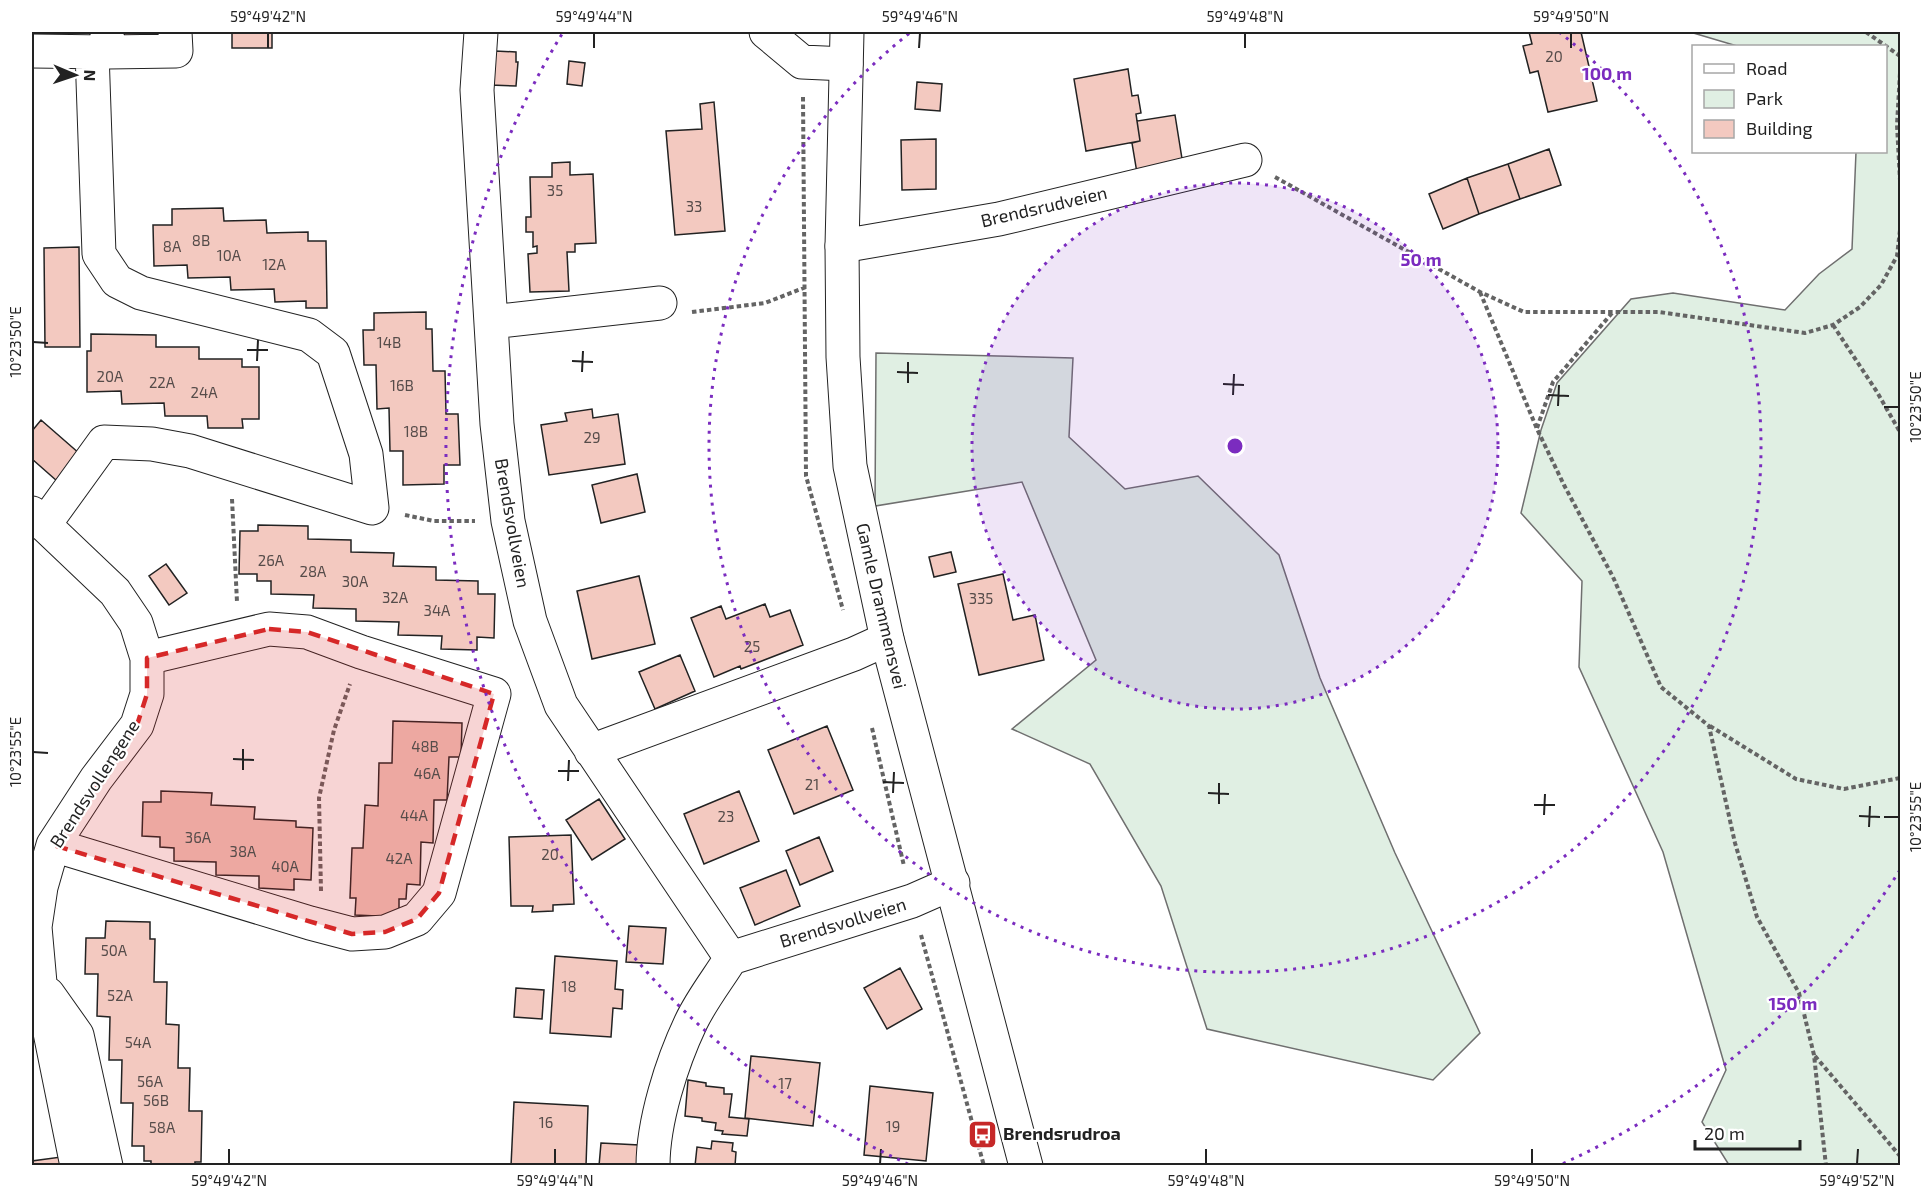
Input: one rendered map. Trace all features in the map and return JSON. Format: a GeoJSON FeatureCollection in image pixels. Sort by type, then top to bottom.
{"type":"FeatureCollection","features":[{"type":"Feature","properties":{"kind":"street"},"geometry":{"type":"LineString","coordinates":[[32,51],[102,45],[176,51],[175,32]]}},
{"type":"Feature","properties":{"kind":"street","name":"Brendsvollveien"},"geometry":{"type":"LineString","coordinates":[[481,32],[477,90],[497,424],[508,521],[534,632],[561,705],[731,958],[912,901],[952,883]]}},
{"type":"Feature","properties":{"kind":"street"},"geometry":{"type":"LineString","coordinates":[[766,32],[802,62],[846,64]]}},
{"type":"Feature","properties":{"kind":"street","name":"Gamle Drammensvei"},"geometry":{"type":"LineString","coordinates":[[847,32],[842,260],[843,357],[850,466],[887,639],[1026,1166]]}},
{"type":"Feature","properties":{"kind":"street"},"geometry":{"type":"LineString","coordinates":[[38,519],[104,442],[152,444],[190,451],[372,508],[366,454],[333,353],[309,335],[141,293],[117,281],[99,254],[102,45]]}},
{"type":"Feature","properties":{"kind":"street","name":"Brendsrudveien"},"geometry":{"type":"LineString","coordinates":[[842,260],[999,219],[1245,160]]}},
{"type":"Feature","properties":{"kind":"street"},"geometry":{"type":"LineString","coordinates":[[491,322],[660,303]]}},
{"type":"Feature","properties":{"kind":"street","name":"Brendsvollengene"},"geometry":{"type":"LineString","coordinates":[[38,519],[115,592],[136,623],[147,658],[147,694],[137,725],[96,779],[53,845],[41,887],[35,927],[40,983],[77,1166]]}},
{"type":"Feature","properties":{"kind":"street"},"geometry":{"type":"LineString","coordinates":[[53,845],[352,934],[385,932],[417,919],[439,893],[494,694],[361,652],[307,632],[268,629],[147,658]]}},
{"type":"Feature","properties":{"kind":"street"},"geometry":{"type":"LineString","coordinates":[[591,751],[854,654],[887,639]]}},
{"type":"Feature","properties":{"kind":"street"},"geometry":{"type":"LineString","coordinates":[[653,1166],[653,1150],[668,1082],[692,1021],[731,958]]}},
{"type":"Feature","properties":{"kind":"street"},"geometry":{"type":"LineString","coordinates":[[40,983],[77,1035],[106,1166]]}},
{"type":"Feature","properties":{"kind":"path"},"geometry":{"type":"LineString","coordinates":[[1866,32],[1884,45]]}},
{"type":"Feature","properties":{"kind":"path"},"geometry":{"type":"LineString","coordinates":[[1887,47],[1900,56]]}},
{"type":"Feature","properties":{"kind":"path"},"geometry":{"type":"LineString","coordinates":[[1900,73],[1897,125],[1900,180]]}},
{"type":"Feature","properties":{"kind":"path"},"geometry":{"type":"LineString","coordinates":[[1245,160],[1480,292],[1524,312],[1659,312],[1805,333],[1833,325],[1860,307],[1881,285],[1897,256],[1900,230]]}},
{"type":"Feature","properties":{"kind":"path"},"geometry":{"type":"LineString","coordinates":[[660,303],[682,313],[765,303],[842,260]]}},
{"type":"Feature","properties":{"kind":"path"},"geometry":{"type":"LineString","coordinates":[[1480,292],[1537,429],[1613,577],[1660,687],[1709,726],[1796,779],[1844,789],[1900,778]]}},
{"type":"Feature","properties":{"kind":"path"},"geometry":{"type":"LineString","coordinates":[[1537,429],[1553,382],[1612,313]]}},
{"type":"Feature","properties":{"kind":"path"},"geometry":{"type":"LineString","coordinates":[[1833,325],[1900,432]]}},
{"type":"Feature","properties":{"kind":"path"},"geometry":{"type":"LineString","coordinates":[[231,465],[239,636]]}},
{"type":"Feature","properties":{"kind":"path"},"geometry":{"type":"LineString","coordinates":[[372,508],[434,521],[508,521]]}},
{"type":"Feature","properties":{"kind":"path"},"geometry":{"type":"LineString","coordinates":[[321,926],[320,798],[334,730],[361,652]]}},
{"type":"Feature","properties":{"kind":"path"},"geometry":{"type":"LineString","coordinates":[[1709,726],[1735,843],[1757,917],[1799,993],[1814,1055],[1826,1166]]}},
{"type":"Feature","properties":{"kind":"path"},"geometry":{"type":"LineString","coordinates":[[1814,1055],[1900,1156]]}},
{"type":"Feature","properties":{"kind":"highlighted area"},"geometry":{"type":"Polygon","coordinates":[[[269,629],[307,632],[494,694],[439,893],[417,919],[385,932],[352,934],[53,845],[137,725],[147,694],[147,658],[269,629]]]}},
{"type":"Feature","properties":{"kind":"green space"},"geometry":{"type":"Polygon","coordinates":[[[1690,32],[1900,32],[1900,1165],[1729,1165],[1702,1122],[1726,1070],[1663,852],[1579,667],[1582,581],[1521,513],[1541,430],[1557,383],[1631,299],[1673,293],[1785,310],[1819,274],[1852,249],[1856,153],[1887,153],[1887,45],[1734,45],[1690,32]]]}},
{"type":"Feature","properties":{"kind":"green space"},"geometry":{"type":"Polygon","coordinates":[[[876,353],[1073,358],[1069,437],[1125,489],[1198,476],[1279,555],[1320,678],[1395,853],[1480,1033],[1433,1080],[1207,1029],[1161,886],[1090,764],[1012,729],[1096,660],[1022,482],[875,506],[876,353]]]}},
{"type":"Feature","properties":{"kind":"building"},"geometry":{"type":"Polygon","coordinates":[[[123,32],[158,32],[158,41],[123,41],[123,32]]]}},
{"type":"Feature","properties":{"kind":"building"},"geometry":{"type":"Polygon","coordinates":[[[232,32],[272,32],[272,48],[232,48],[232,32]]]}},
{"type":"Feature","properties":{"kind":"building"},"geometry":{"type":"Polygon","coordinates":[[[1529,32],[1581,32],[1597,101],[1548,112],[1538,71],[1530,73],[1523,46],[1532,44],[1529,32]]]}},
{"type":"Feature","properties":{"kind":"building"},"geometry":{"type":"Polygon","coordinates":[[[495,51],[516,52],[516,62],[518,62],[516,86],[490,85],[495,51]]]}},
{"type":"Feature","properties":{"kind":"building"},"geometry":{"type":"Polygon","coordinates":[[[569,61],[585,63],[582,86],[567,84],[569,61]]]}},
{"type":"Feature","properties":{"kind":"building"},"geometry":{"type":"Polygon","coordinates":[[[1128,69],[1132,96],[1138,95],[1141,113],[1136,114],[1140,141],[1086,151],[1074,79],[1128,69]]]}},
{"type":"Feature","properties":{"kind":"building"},"geometry":{"type":"Polygon","coordinates":[[[917,82],[942,84],[940,111],[915,109],[917,82]]]}},
{"type":"Feature","properties":{"kind":"building"},"geometry":{"type":"Polygon","coordinates":[[[714,102],[725,231],[675,235],[666,131],[702,129],[700,104],[714,102]]]}},
{"type":"Feature","properties":{"kind":"building"},"geometry":{"type":"Polygon","coordinates":[[[1175,115],[1183,165],[1137,173],[1132,143],[1140,141],[1137,121],[1175,115]]]}},
{"type":"Feature","properties":{"kind":"building"},"geometry":{"type":"Polygon","coordinates":[[[936,139],[936,189],[902,190],[901,140],[936,139]]]}},
{"type":"Feature","properties":{"kind":"building"},"geometry":{"type":"Polygon","coordinates":[[[1549,149],[1561,185],[1520,199],[1508,164],[1549,149]]]}},
{"type":"Feature","properties":{"kind":"building"},"geometry":{"type":"Polygon","coordinates":[[[570,162],[570,175],[593,174],[596,243],[575,244],[575,252],[567,252],[569,291],[530,292],[528,254],[537,253],[537,246],[533,247],[533,232],[526,232],[526,217],[531,217],[530,177],[552,177],[552,163],[570,162]]]}},
{"type":"Feature","properties":{"kind":"building"},"geometry":{"type":"Polygon","coordinates":[[[1508,164],[1520,199],[1479,214],[1467,178],[1508,164]]]}},
{"type":"Feature","properties":{"kind":"building"},"geometry":{"type":"Polygon","coordinates":[[[1467,178],[1479,214],[1443,229],[1429,194],[1467,178]]]}},
{"type":"Feature","properties":{"kind":"building"},"geometry":{"type":"Polygon","coordinates":[[[223,208],[224,221],[266,220],[267,233],[308,232],[308,241],[326,241],[327,308],[306,308],[306,301],[275,302],[274,289],[231,290],[230,277],[188,278],[187,265],[154,266],[153,225],[172,225],[172,209],[223,208]]]}},
{"type":"Feature","properties":{"kind":"building"},"geometry":{"type":"Polygon","coordinates":[[[79,247],[80,347],[45,347],[44,248],[79,247]]]}},
{"type":"Feature","properties":{"kind":"building"},"geometry":{"type":"Polygon","coordinates":[[[426,312],[426,329],[432,329],[433,371],[445,371],[446,414],[458,414],[460,465],[444,465],[444,484],[403,485],[403,451],[390,451],[389,408],[377,409],[376,365],[364,365],[363,330],[374,330],[374,313],[426,312]]]}},
{"type":"Feature","properties":{"kind":"building"},"geometry":{"type":"Polygon","coordinates":[[[91,334],[156,335],[156,347],[199,347],[199,359],[242,359],[242,367],[259,367],[259,419],[242,419],[243,428],[208,428],[207,416],[165,416],[164,403],[122,404],[121,391],[87,392],[87,351],[91,351],[91,334]]]}},
{"type":"Feature","properties":{"kind":"building"},"geometry":{"type":"Polygon","coordinates":[[[592,409],[593,418],[618,414],[625,464],[549,475],[541,425],[567,421],[565,413],[592,409]]]}},
{"type":"Feature","properties":{"kind":"building"},"geometry":{"type":"Polygon","coordinates":[[[41,420],[80,454],[57,481],[32,459],[32,431],[41,420]]]}},
{"type":"Feature","properties":{"kind":"building"},"geometry":{"type":"Polygon","coordinates":[[[637,474],[645,512],[601,523],[592,485],[637,474]]]}},
{"type":"Feature","properties":{"kind":"building"},"geometry":{"type":"Polygon","coordinates":[[[258,525],[308,526],[308,539],[351,540],[351,552],[394,553],[393,566],[436,567],[436,580],[478,581],[478,594],[495,594],[494,638],[477,637],[477,650],[441,649],[442,636],[398,635],[399,622],[356,621],[356,609],[313,608],[314,595],[271,594],[271,581],[257,581],[257,574],[239,574],[240,531],[258,531],[258,525]]]}},
{"type":"Feature","properties":{"kind":"building"},"geometry":{"type":"Polygon","coordinates":[[[951,552],[956,572],[934,577],[929,557],[951,552]]]}},
{"type":"Feature","properties":{"kind":"building"},"geometry":{"type":"Polygon","coordinates":[[[166,564],[187,593],[169,605],[149,576],[166,564]]]}},
{"type":"Feature","properties":{"kind":"building"},"geometry":{"type":"Polygon","coordinates":[[[1003,574],[1013,620],[1035,615],[1044,660],[979,675],[958,584],[1003,574]]]}},
{"type":"Feature","properties":{"kind":"building"},"geometry":{"type":"Polygon","coordinates":[[[639,576],[655,644],[592,659],[577,591],[639,576]]]}},
{"type":"Feature","properties":{"kind":"building"},"geometry":{"type":"Polygon","coordinates":[[[765,604],[770,617],[790,610],[803,645],[714,677],[691,618],[721,606],[726,619],[765,604]]]}},
{"type":"Feature","properties":{"kind":"building"},"geometry":{"type":"Polygon","coordinates":[[[680,655],[695,691],[655,709],[639,672],[680,655]]]}},
{"type":"Feature","properties":{"kind":"building"},"geometry":{"type":"Polygon","coordinates":[[[393,721],[462,723],[461,757],[449,757],[447,800],[434,800],[433,843],[421,842],[420,885],[407,884],[406,899],[399,899],[399,917],[355,915],[356,898],[350,898],[352,848],[363,848],[365,805],[378,806],[379,763],[392,763],[393,721]]]}},
{"type":"Feature","properties":{"kind":"building"},"geometry":{"type":"Polygon","coordinates":[[[827,726],[853,790],[794,814],[768,750],[827,726]]]}},
{"type":"Feature","properties":{"kind":"building"},"geometry":{"type":"Polygon","coordinates":[[[161,791],[212,793],[211,805],[255,807],[254,819],[296,821],[296,827],[313,828],[311,880],[294,879],[294,890],[259,888],[259,876],[216,875],[216,862],[174,861],[174,848],[160,847],[160,837],[142,836],[143,802],[161,802],[161,791]]]}},
{"type":"Feature","properties":{"kind":"building"},"geometry":{"type":"Polygon","coordinates":[[[739,791],[759,841],[704,864],[684,814],[739,791]]]}},
{"type":"Feature","properties":{"kind":"building"},"geometry":{"type":"Polygon","coordinates":[[[599,799],[625,839],[592,860],[566,820],[599,799]]]}},
{"type":"Feature","properties":{"kind":"building"},"geometry":{"type":"Polygon","coordinates":[[[571,835],[574,904],[553,905],[553,911],[532,912],[533,906],[511,906],[509,837],[571,835]]]}},
{"type":"Feature","properties":{"kind":"building"},"geometry":{"type":"Polygon","coordinates":[[[819,837],[833,871],[800,885],[786,851],[819,837]]]}},
{"type":"Feature","properties":{"kind":"building"},"geometry":{"type":"Polygon","coordinates":[[[786,870],[800,906],[755,925],[740,888],[786,870]]]}},
{"type":"Feature","properties":{"kind":"building"},"geometry":{"type":"Polygon","coordinates":[[[106,921],[150,922],[150,939],[155,939],[154,982],[167,982],[166,1024],[179,1025],[178,1068],[190,1068],[189,1111],[202,1111],[201,1162],[195,1162],[195,1166],[151,1166],[151,1161],[144,1161],[144,1146],[132,1146],[133,1103],[121,1103],[122,1060],[109,1060],[110,1017],[97,1016],[98,974],[85,974],[86,938],[105,938],[106,921]]]}},
{"type":"Feature","properties":{"kind":"building"},"geometry":{"type":"Polygon","coordinates":[[[629,926],[666,928],[663,964],[626,962],[629,926]]]}},
{"type":"Feature","properties":{"kind":"building"},"geometry":{"type":"Polygon","coordinates":[[[555,956],[617,961],[615,989],[623,990],[622,1009],[613,1008],[611,1037],[550,1033],[555,956]]]}},
{"type":"Feature","properties":{"kind":"building"},"geometry":{"type":"Polygon","coordinates":[[[900,968],[922,1009],[887,1029],[864,988],[900,968]]]}},
{"type":"Feature","properties":{"kind":"building"},"geometry":{"type":"Polygon","coordinates":[[[516,988],[544,990],[542,1019],[514,1017],[516,988]]]}},
{"type":"Feature","properties":{"kind":"building"},"geometry":{"type":"Polygon","coordinates":[[[751,1056],[820,1063],[813,1126],[745,1118],[751,1056]]]}},
{"type":"Feature","properties":{"kind":"building"},"geometry":{"type":"Polygon","coordinates":[[[688,1080],[706,1083],[706,1086],[724,1088],[724,1094],[732,1094],[729,1117],[749,1119],[747,1136],[722,1134],[723,1131],[715,1130],[716,1123],[685,1116],[688,1080]]]}},
{"type":"Feature","properties":{"kind":"building"},"geometry":{"type":"Polygon","coordinates":[[[870,1086],[933,1093],[926,1161],[864,1155],[870,1086]]]}},
{"type":"Feature","properties":{"kind":"building"},"geometry":{"type":"Polygon","coordinates":[[[514,1102],[588,1106],[586,1166],[511,1166],[514,1102]]]}},
{"type":"Feature","properties":{"kind":"building"},"geometry":{"type":"Polygon","coordinates":[[[712,1141],[733,1143],[732,1151],[736,1152],[735,1166],[695,1166],[697,1147],[711,1149],[712,1141]]]}},
{"type":"Feature","properties":{"kind":"building"},"geometry":{"type":"Polygon","coordinates":[[[601,1143],[639,1145],[638,1166],[599,1166],[601,1143]]]}},
{"type":"Feature","properties":{"kind":"building"},"geometry":{"type":"Polygon","coordinates":[[[61,1157],[62,1166],[32,1166],[32,1161],[61,1157]]]}},
{"type":"Feature","properties":{"kind":"place","name":"Brendsrudroa"},"geometry":{"type":"Point","coordinates":[982,1134]}}]}
